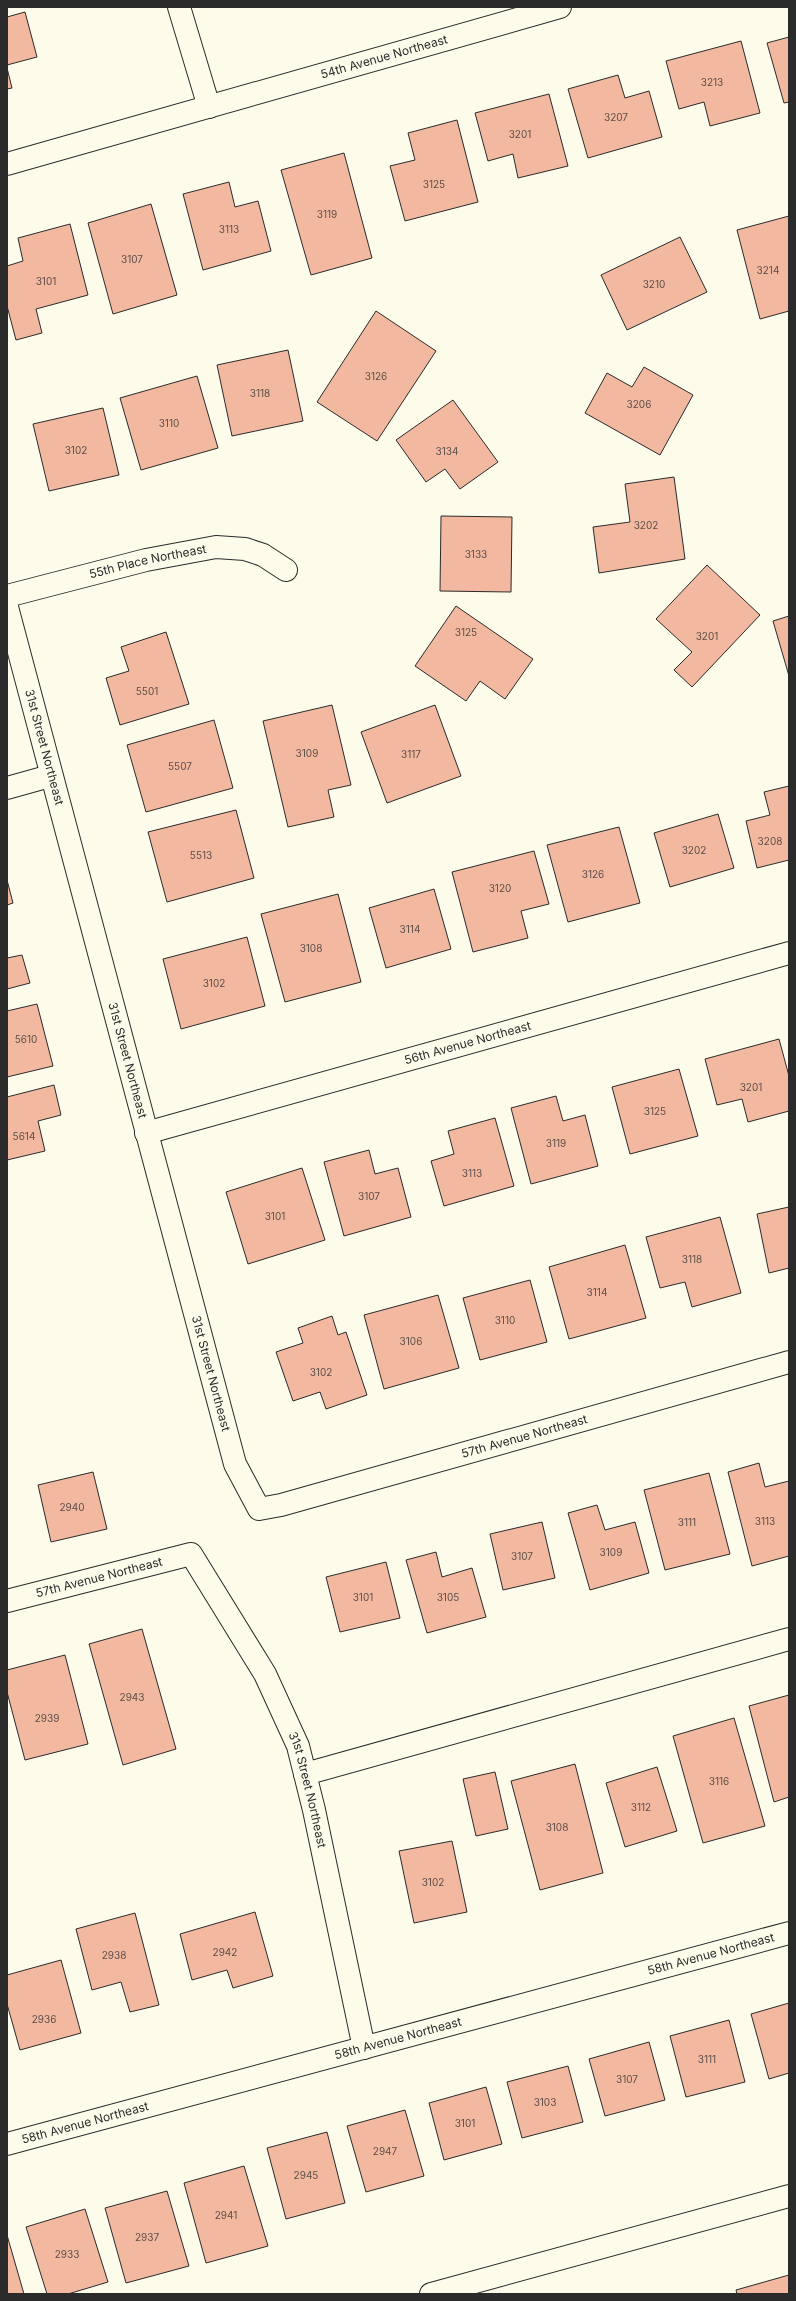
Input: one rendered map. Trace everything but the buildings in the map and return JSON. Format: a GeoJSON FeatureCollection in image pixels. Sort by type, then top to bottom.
{"type":"FeatureCollection","features":[{"type":"Feature","properties":{"kind":"street"},"geometry":{"type":"LineString","coordinates":[[179,7],[209,107]]}},
{"type":"Feature","properties":{"kind":"street","name":"54th Avenue Northeast"},"geometry":{"type":"LineString","coordinates":[[7,164],[560,7]]}},
{"type":"Feature","properties":{"kind":"street","name":"55th Place Northeast"},"geometry":{"type":"LineString","coordinates":[[7,596],[146,560],[216,547],[245,549],[263,555],[286,570]]}},
{"type":"Feature","properties":{"kind":"street","name":"31st Street Northeast"},"geometry":{"type":"LineString","coordinates":[[7,608],[50,776],[235,1464],[259,1508]]}},
{"type":"Feature","properties":{"kind":"street"},"geometry":{"type":"LineString","coordinates":[[7,788],[50,776]]}},
{"type":"Feature","properties":{"kind":"street","name":"56th Avenue Northeast"},"geometry":{"type":"LineString","coordinates":[[146,1133],[789,953]]}},
{"type":"Feature","properties":{"kind":"street","name":"57th Avenue Northeast"},"geometry":{"type":"LineString","coordinates":[[259,1508],[289,1503],[789,1362]]}},
{"type":"Feature","properties":{"kind":"street","name":"31st Street Northeast"},"geometry":{"type":"LineString","coordinates":[[191,1554],[265,1674],[298,1746],[364,2048]]}},
{"type":"Feature","properties":{"kind":"street","name":"57th Avenue Northeast"},"geometry":{"type":"LineString","coordinates":[[7,1601],[191,1554]]}},
{"type":"Feature","properties":{"kind":"street"},"geometry":{"type":"LineString","coordinates":[[305,1774],[789,1639]]}},
{"type":"Feature","properties":{"kind":"street","name":"58th Avenue Northeast"},"geometry":{"type":"LineString","coordinates":[[7,2144],[789,1933]]}},
{"type":"Feature","properties":{"kind":"street"},"geometry":{"type":"LineString","coordinates":[[432,2294],[789,2196]]}}]}
